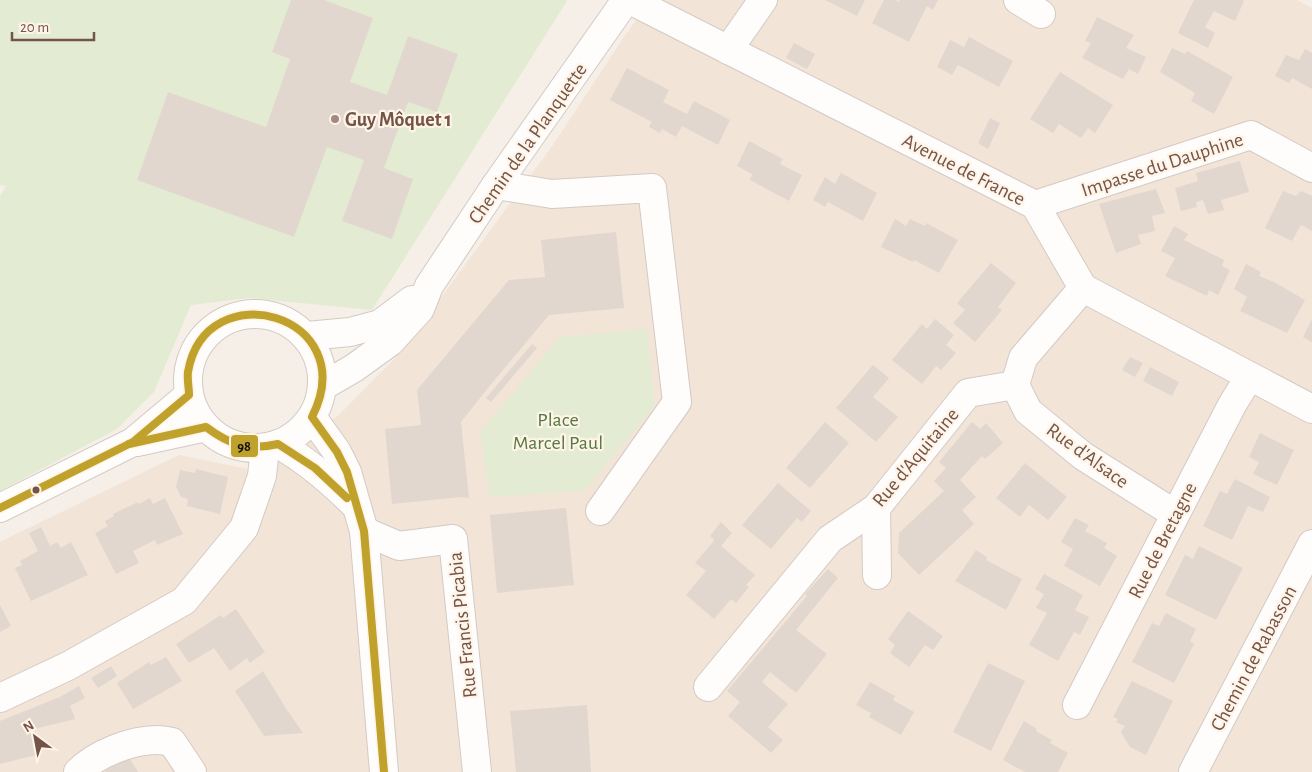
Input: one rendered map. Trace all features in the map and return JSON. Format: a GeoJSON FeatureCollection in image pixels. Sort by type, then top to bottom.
{"type":"FeatureCollection","features":[{"type":"Feature","properties":{"kind":"street","name":"Chemin de la Planquette"},"geometry":{"type":"LineString","coordinates":[[323,386],[354,368],[390,342],[420,309],[429,286],[496,186],[626,0]]}},
{"type":"Feature","properties":{"kind":"street","name":"Avenue de France"},"geometry":{"type":"LineString","coordinates":[[630,0],[1035,205],[1084,288]]}},
{"type":"Feature","properties":{"kind":"street"},"geometry":{"type":"LineString","coordinates":[[728,50],[763,0]]}},
{"type":"Feature","properties":{"kind":"street"},"geometry":{"type":"LineString","coordinates":[[1018,0],[1041,14]]}},
{"type":"Feature","properties":{"kind":"street","name":"Impasse du Dauphine"},"geometry":{"type":"LineString","coordinates":[[1035,205],[1251,135],[1312,168]]}},
{"type":"Feature","properties":{"kind":"street"},"geometry":{"type":"LineString","coordinates":[[496,186],[552,194],[652,188],[677,402],[600,511]]}},
{"type":"Feature","properties":{"kind":"street","name":"Chemin de la Planquette"},"geometry":{"type":"LineString","coordinates":[[307,336],[350,332],[380,324],[429,286]]}},
{"type":"Feature","properties":{"kind":"street"},"geometry":{"type":"LineString","coordinates":[[1014,385],[1023,358],[1084,288],[1312,409]]}},
{"type":"Feature","properties":{"kind":"street"},"geometry":{"type":"LineString","coordinates":[[254,313],[274,315],[292,323],[307,336],[317,351],[322,368],[323,386],[319,402],[312,417],[298,433],[272,446],[249,448],[218,438],[206,427],[196,412],[189,395],[188,375],[192,356],[202,339],[217,325],[234,316],[254,313]]}},
{"type":"Feature","properties":{"kind":"street","name":"Rue de Bretagne"},"geometry":{"type":"LineString","coordinates":[[1077,705],[1174,514],[1232,404],[1249,377]]}},
{"type":"Feature","properties":{"kind":"street","name":"Rue d'Aquitaine"},"geometry":{"type":"LineString","coordinates":[[708,687],[830,539],[876,508],[968,393],[1014,385]]}},
{"type":"Feature","properties":{"kind":"street","name":"Rue d'Alsace"},"geometry":{"type":"LineString","coordinates":[[1014,385],[1028,411],[1083,456],[1174,514]]}},
{"type":"Feature","properties":{"kind":"street"},"geometry":{"type":"LineString","coordinates":[[0,508],[133,442],[189,395]]}},
{"type":"Feature","properties":{"kind":"street"},"geometry":{"type":"LineString","coordinates":[[312,417],[337,452],[347,472],[361,520],[384,772]]}},
{"type":"Feature","properties":{"kind":"street"},"geometry":{"type":"LineString","coordinates":[[133,442],[206,427]]}},
{"type":"Feature","properties":{"kind":"street"},"geometry":{"type":"LineString","coordinates":[[272,446],[299,456],[316,469],[336,486],[361,520]]}},
{"type":"Feature","properties":{"kind":"street"},"geometry":{"type":"LineString","coordinates":[[0,698],[68,666],[184,601],[244,528],[272,446]]}},
{"type":"Feature","properties":{"kind":"street"},"geometry":{"type":"LineString","coordinates":[[876,508],[878,575]]}},
{"type":"Feature","properties":{"kind":"street","name":"Rue Francis Picabia"},"geometry":{"type":"LineString","coordinates":[[361,520],[399,546],[453,539],[477,772]]}},
{"type":"Feature","properties":{"kind":"street","name":"Chemin de Rabasson"},"geometry":{"type":"LineString","coordinates":[[1193,772],[1312,544]]}},
{"type":"Feature","properties":{"kind":"street"},"geometry":{"type":"LineString","coordinates":[[78,772],[87,763],[121,746],[157,740],[172,742],[192,772]]}},
{"type":"Feature","properties":{"kind":"shaded area"},"geometry":{"type":"Polygon","coordinates":[[[650,0],[1297,0],[1312,8],[1312,772],[0,772],[0,542],[179,455],[253,470],[338,416],[401,352],[553,145],[650,0]]]}},
{"type":"Feature","properties":{"kind":"green space"},"geometry":{"type":"Polygon","coordinates":[[[0,0],[567,1],[372,310],[249,298],[191,305],[154,392],[117,429],[0,491],[0,196],[6,186],[0,185],[0,0]]]}},
{"type":"Feature","properties":{"kind":"green space","name":"Place Marcel Paul"},"geometry":{"type":"Polygon","coordinates":[[[646,329],[655,406],[584,491],[490,497],[480,432],[560,337],[646,329]]]}},
{"type":"Feature","properties":{"kind":"building","name":"Guy Môquet 1"},"geometry":{"type":"Polygon","coordinates":[[[291,0],[324,0],[373,18],[350,82],[387,95],[408,36],[458,54],[437,112],[408,102],[384,168],[413,179],[392,239],[342,221],[364,160],[327,147],[294,237],[137,180],[168,92],[266,127],[290,59],[272,52],[291,0]]]}},
{"type":"Feature","properties":{"kind":"building"},"geometry":{"type":"Polygon","coordinates":[[[825,0],[865,0],[857,16],[825,0]]]}},
{"type":"Feature","properties":{"kind":"building"},"geometry":{"type":"Polygon","coordinates":[[[884,0],[899,2],[899,0],[938,0],[933,10],[927,6],[909,42],[872,23],[884,0]]]}},
{"type":"Feature","properties":{"kind":"building"},"geometry":{"type":"Polygon","coordinates":[[[1194,0],[1244,1],[1235,21],[1214,11],[1205,27],[1215,33],[1208,48],[1178,33],[1194,0]]]}},
{"type":"Feature","properties":{"kind":"building"},"geometry":{"type":"Polygon","coordinates":[[[1097,17],[1134,35],[1126,48],[1146,57],[1138,74],[1129,69],[1123,79],[1082,58],[1091,43],[1085,41],[1097,17]]]}},
{"type":"Feature","properties":{"kind":"building"},"geometry":{"type":"Polygon","coordinates":[[[969,37],[1013,61],[999,87],[958,65],[952,75],[937,67],[950,40],[964,47],[969,37]]]}},
{"type":"Feature","properties":{"kind":"building"},"geometry":{"type":"Polygon","coordinates":[[[794,43],[815,54],[807,69],[786,58],[794,43]]]}},
{"type":"Feature","properties":{"kind":"building"},"geometry":{"type":"Polygon","coordinates":[[[1172,48],[1185,54],[1187,51],[1233,77],[1214,114],[1191,101],[1195,93],[1160,72],[1172,48]]]}},
{"type":"Feature","properties":{"kind":"building"},"geometry":{"type":"Polygon","coordinates":[[[1305,49],[1312,53],[1312,89],[1292,78],[1289,83],[1275,76],[1286,55],[1299,60],[1305,49]]]}},
{"type":"Feature","properties":{"kind":"building"},"geometry":{"type":"Polygon","coordinates":[[[627,68],[669,90],[663,102],[687,114],[694,101],[730,120],[718,145],[682,126],[676,137],[662,129],[660,133],[649,127],[652,122],[610,100],[627,68]]]}},
{"type":"Feature","properties":{"kind":"building"},"geometry":{"type":"Polygon","coordinates":[[[1060,72],[1113,105],[1095,133],[1088,128],[1081,138],[1059,124],[1053,133],[1030,119],[1060,72]]]}},
{"type":"Feature","properties":{"kind":"building"},"geometry":{"type":"Polygon","coordinates":[[[990,118],[1000,123],[988,149],[978,143],[990,118]]]}},
{"type":"Feature","properties":{"kind":"building"},"geometry":{"type":"Polygon","coordinates":[[[749,141],[783,159],[780,164],[802,175],[789,201],[750,180],[752,174],[737,166],[749,141]]]}},
{"type":"Feature","properties":{"kind":"building"},"geometry":{"type":"Polygon","coordinates":[[[1240,161],[1249,192],[1221,200],[1224,210],[1208,214],[1203,200],[1196,202],[1197,207],[1181,211],[1175,188],[1198,181],[1196,173],[1240,161]]]}},
{"type":"Feature","properties":{"kind":"building"},"geometry":{"type":"Polygon","coordinates":[[[841,173],[877,193],[863,221],[828,202],[825,207],[813,200],[825,177],[835,184],[841,173]]]}},
{"type":"Feature","properties":{"kind":"building"},"geometry":{"type":"Polygon","coordinates":[[[1156,189],[1165,213],[1152,216],[1155,231],[1138,235],[1141,244],[1116,253],[1099,204],[1156,189]]]}},
{"type":"Feature","properties":{"kind":"building"},"geometry":{"type":"Polygon","coordinates":[[[1283,191],[1296,196],[1301,191],[1312,196],[1312,231],[1301,225],[1292,241],[1265,228],[1283,191]]]}},
{"type":"Feature","properties":{"kind":"building"},"geometry":{"type":"Polygon","coordinates":[[[895,219],[906,226],[910,219],[925,226],[926,223],[958,240],[939,273],[914,260],[913,262],[881,247],[895,219]]]}},
{"type":"Feature","properties":{"kind":"building"},"geometry":{"type":"Polygon","coordinates":[[[1174,226],[1188,234],[1184,240],[1224,260],[1222,266],[1230,270],[1218,295],[1209,290],[1207,296],[1165,276],[1175,258],[1161,251],[1174,226]]]}},
{"type":"Feature","properties":{"kind":"building"},"geometry":{"type":"Polygon","coordinates":[[[616,232],[624,308],[549,315],[461,422],[469,498],[462,497],[392,504],[385,429],[421,425],[417,390],[509,280],[545,277],[541,240],[616,232]]]}},
{"type":"Feature","properties":{"kind":"building"},"geometry":{"type":"Polygon","coordinates":[[[991,263],[1016,283],[998,307],[1002,310],[975,342],[953,323],[965,310],[957,303],[991,263]]]}},
{"type":"Feature","properties":{"kind":"building"},"geometry":{"type":"Polygon","coordinates":[[[1246,264],[1261,272],[1259,276],[1274,282],[1305,300],[1287,333],[1240,311],[1247,297],[1234,289],[1246,264]]]}},
{"type":"Feature","properties":{"kind":"building"},"geometry":{"type":"Polygon","coordinates":[[[935,319],[954,335],[946,345],[956,353],[941,370],[936,366],[922,384],[892,360],[922,324],[927,329],[935,319]]]}},
{"type":"Feature","properties":{"kind":"building"},"geometry":{"type":"Polygon","coordinates":[[[1312,319],[1312,342],[1303,337],[1312,319]]]}},
{"type":"Feature","properties":{"kind":"building"},"geometry":{"type":"Polygon","coordinates":[[[532,344],[537,348],[491,402],[486,398],[532,344]]]}},
{"type":"Feature","properties":{"kind":"building"},"geometry":{"type":"Polygon","coordinates":[[[1130,357],[1143,363],[1135,377],[1122,370],[1130,357]]]}},
{"type":"Feature","properties":{"kind":"building"},"geometry":{"type":"Polygon","coordinates":[[[873,365],[889,378],[873,397],[898,417],[876,442],[836,408],[873,365]]]}},
{"type":"Feature","properties":{"kind":"building"},"geometry":{"type":"Polygon","coordinates":[[[1150,367],[1179,382],[1172,396],[1143,381],[1150,367]]]}},
{"type":"Feature","properties":{"kind":"building"},"geometry":{"type":"Polygon","coordinates":[[[825,422],[849,443],[810,488],[786,468],[825,422]]]}},
{"type":"Feature","properties":{"kind":"building"},"geometry":{"type":"Polygon","coordinates":[[[972,422],[980,429],[986,423],[1003,443],[985,459],[982,456],[960,480],[976,497],[962,510],[974,524],[919,575],[898,553],[899,533],[944,491],[934,481],[946,468],[939,462],[972,422]]]}},
{"type":"Feature","properties":{"kind":"building"},"geometry":{"type":"Polygon","coordinates":[[[1260,433],[1294,450],[1277,485],[1253,474],[1259,462],[1249,457],[1260,433]]]}},
{"type":"Feature","properties":{"kind":"building"},"geometry":{"type":"Polygon","coordinates":[[[1025,463],[1067,497],[1048,520],[1029,505],[1020,517],[996,498],[1025,463]]]}},
{"type":"Feature","properties":{"kind":"building"},"geometry":{"type":"Polygon","coordinates":[[[196,469],[228,477],[220,514],[187,506],[188,499],[181,497],[176,487],[180,470],[195,473],[196,469]]]}},
{"type":"Feature","properties":{"kind":"building"},"geometry":{"type":"Polygon","coordinates":[[[1235,479],[1270,497],[1263,512],[1248,506],[1232,540],[1203,526],[1220,491],[1227,494],[1235,479]]]}},
{"type":"Feature","properties":{"kind":"building"},"geometry":{"type":"Polygon","coordinates":[[[778,483],[811,511],[802,522],[797,518],[771,549],[742,525],[778,483]]]}},
{"type":"Feature","properties":{"kind":"building"},"geometry":{"type":"Polygon","coordinates":[[[150,498],[153,504],[165,498],[183,534],[157,545],[155,540],[133,551],[139,563],[116,574],[95,533],[108,526],[105,521],[114,516],[113,514],[150,498]]]}},
{"type":"Feature","properties":{"kind":"building"},"geometry":{"type":"Polygon","coordinates":[[[566,508],[574,585],[497,593],[490,515],[566,508]]]}},
{"type":"Feature","properties":{"kind":"building"},"geometry":{"type":"Polygon","coordinates":[[[1075,518],[1089,525],[1085,531],[1107,543],[1104,548],[1117,556],[1100,586],[1064,566],[1073,549],[1061,542],[1075,518]]]}},
{"type":"Feature","properties":{"kind":"building"},"geometry":{"type":"Polygon","coordinates":[[[721,522],[732,533],[721,546],[755,575],[746,585],[749,587],[736,603],[731,599],[714,619],[686,595],[706,571],[695,563],[713,542],[714,540],[710,536],[721,522]]]}},
{"type":"Feature","properties":{"kind":"building"},"geometry":{"type":"Polygon","coordinates":[[[41,527],[50,546],[57,542],[61,548],[71,542],[88,575],[31,601],[15,568],[22,565],[20,561],[38,551],[29,533],[41,527]]]}},
{"type":"Feature","properties":{"kind":"building"},"geometry":{"type":"Polygon","coordinates":[[[1199,546],[1243,568],[1216,620],[1165,595],[1185,555],[1193,559],[1199,546]]]}},
{"type":"Feature","properties":{"kind":"building"},"geometry":{"type":"Polygon","coordinates":[[[976,550],[987,557],[986,560],[1022,579],[1006,610],[955,581],[976,550]]]}},
{"type":"Feature","properties":{"kind":"building"},"geometry":{"type":"Polygon","coordinates":[[[828,569],[838,578],[796,630],[827,654],[796,693],[770,672],[762,682],[788,704],[768,727],[783,740],[771,753],[728,716],[740,702],[727,691],[807,596],[805,594],[828,569]]]}},
{"type":"Feature","properties":{"kind":"building"},"geometry":{"type":"Polygon","coordinates":[[[1044,574],[1083,595],[1075,610],[1089,617],[1080,635],[1074,632],[1058,661],[1029,645],[1047,613],[1036,608],[1044,594],[1035,589],[1044,574]]]}},
{"type":"Feature","properties":{"kind":"building"},"geometry":{"type":"Polygon","coordinates":[[[0,605],[11,626],[0,632],[0,605]]]}},
{"type":"Feature","properties":{"kind":"building"},"geometry":{"type":"Polygon","coordinates":[[[236,609],[265,652],[250,663],[247,658],[230,671],[214,648],[189,663],[176,644],[221,615],[223,618],[236,609]]]}},
{"type":"Feature","properties":{"kind":"building"},"geometry":{"type":"Polygon","coordinates":[[[908,611],[943,636],[933,650],[925,645],[909,667],[890,653],[895,645],[888,639],[908,611]]]}},
{"type":"Feature","properties":{"kind":"building"},"geometry":{"type":"Polygon","coordinates":[[[1166,613],[1196,629],[1190,641],[1194,644],[1174,683],[1132,662],[1152,623],[1159,626],[1166,613]]]}},
{"type":"Feature","properties":{"kind":"building"},"geometry":{"type":"Polygon","coordinates":[[[166,657],[182,681],[133,709],[117,683],[149,662],[151,665],[166,657]]]}},
{"type":"Feature","properties":{"kind":"building"},"geometry":{"type":"Polygon","coordinates":[[[988,663],[1025,681],[991,751],[953,732],[988,663]]]}},
{"type":"Feature","properties":{"kind":"building"},"geometry":{"type":"Polygon","coordinates":[[[111,666],[117,676],[98,688],[91,678],[111,666]]]}},
{"type":"Feature","properties":{"kind":"building"},"geometry":{"type":"Polygon","coordinates":[[[263,671],[303,733],[264,736],[235,691],[263,671]]]}},
{"type":"Feature","properties":{"kind":"building"},"geometry":{"type":"Polygon","coordinates":[[[1132,681],[1173,701],[1146,755],[1130,747],[1121,732],[1125,726],[1116,722],[1118,719],[1113,717],[1132,681]]]}},
{"type":"Feature","properties":{"kind":"building"},"geometry":{"type":"Polygon","coordinates":[[[870,682],[895,696],[893,700],[914,712],[901,735],[869,717],[871,713],[856,705],[870,682]]]}},
{"type":"Feature","properties":{"kind":"building"},"geometry":{"type":"Polygon","coordinates":[[[79,686],[85,698],[70,706],[75,719],[30,730],[36,755],[0,764],[0,721],[60,697],[79,686]]]}},
{"type":"Feature","properties":{"kind":"building"},"geometry":{"type":"Polygon","coordinates":[[[587,705],[591,772],[516,772],[510,711],[587,705]]]}},
{"type":"Feature","properties":{"kind":"building"},"geometry":{"type":"Polygon","coordinates":[[[1024,721],[1037,729],[1036,731],[1052,740],[1050,743],[1068,753],[1058,772],[1025,772],[1003,760],[1024,721]]]}},
{"type":"Feature","properties":{"kind":"building"},"geometry":{"type":"Polygon","coordinates":[[[128,756],[138,772],[104,772],[128,756]]]}},
{"type":"Feature","properties":{"kind":"transit line","name":"98"},"geometry":{"type":"LineString","coordinates":[[0,508],[133,442],[189,395],[188,372],[200,341],[222,322],[248,315],[276,318],[300,331],[317,352],[322,381],[312,417],[337,452],[347,472],[364,531],[384,772]]}},
{"type":"Feature","properties":{"kind":"transit line","name":"98"},"geometry":{"type":"LineString","coordinates":[[129,444],[206,427],[223,438],[240,445],[257,447],[278,444],[315,468],[347,498]]}},
{"type":"Feature","properties":{"kind":"place","name":"Guy Môquet 1"},"geometry":{"type":"Point","coordinates":[335,119]}}]}
